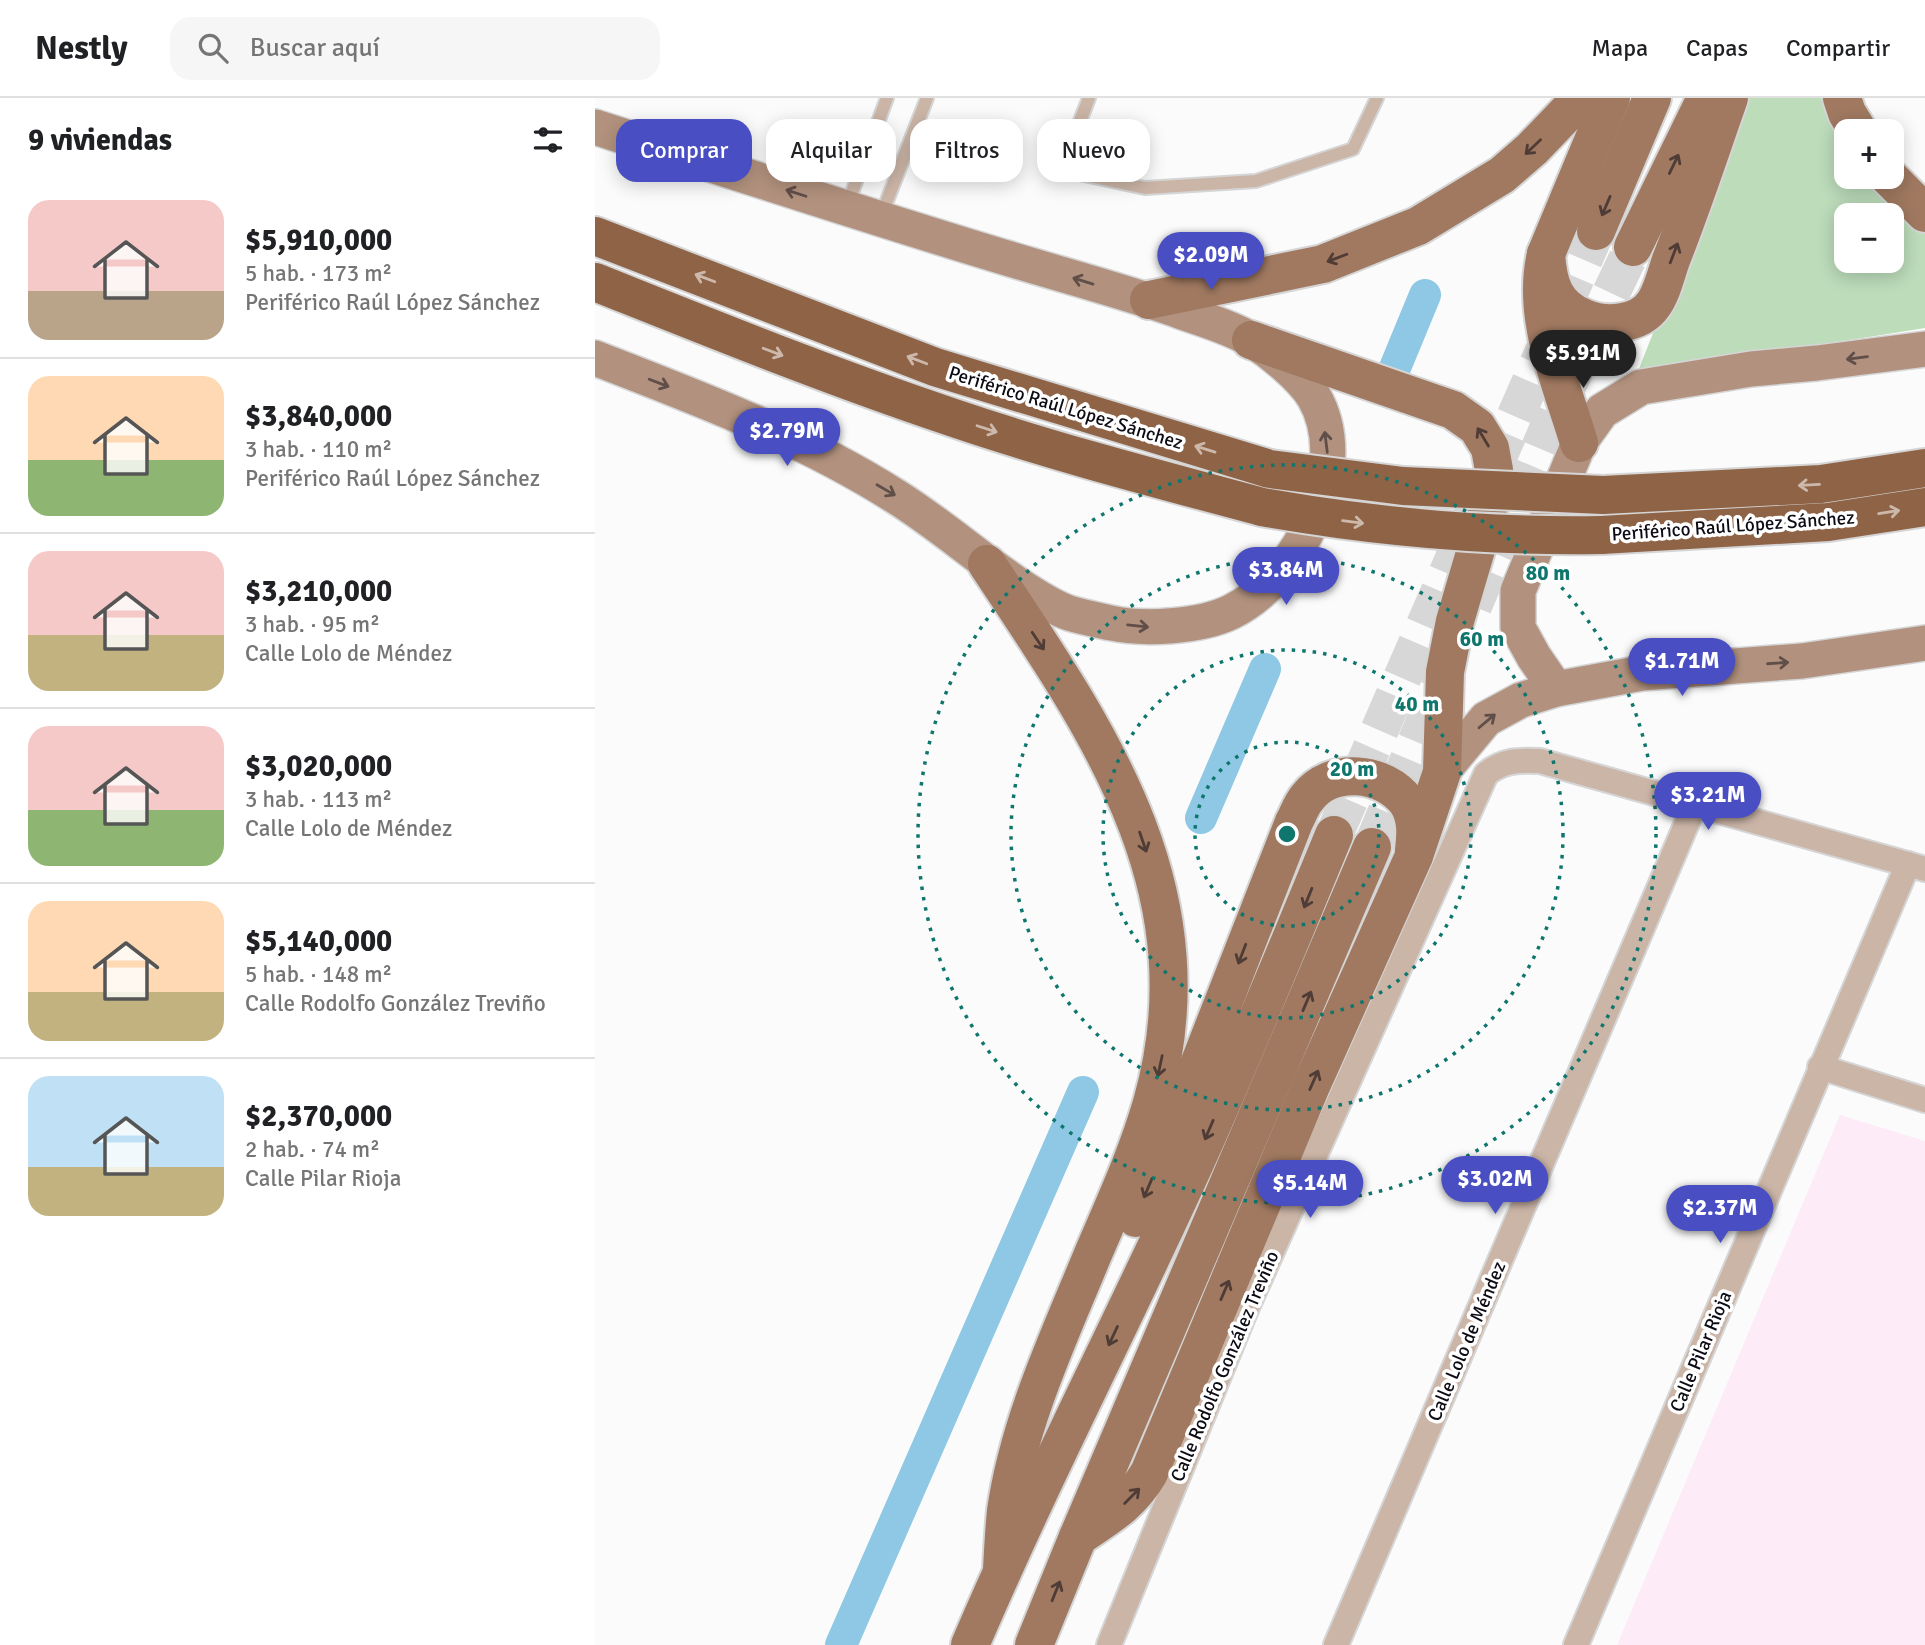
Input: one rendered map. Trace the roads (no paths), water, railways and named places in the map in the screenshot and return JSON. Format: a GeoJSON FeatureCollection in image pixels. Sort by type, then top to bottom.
{"type":"FeatureCollection","features":[{"type":"Feature","properties":{"kind":"highway","name":"Periférico Raúl López Sánchez"},"geometry":{"type":"LineString","coordinates":[[595,236],[935,367],[1270,469],[1403,486],[1603,495],[1821,484],[1925,468]]}},
{"type":"Feature","properties":{"kind":"highway","name":"Periférico Raúl López Sánchez"},"geometry":{"type":"LineString","coordinates":[[595,282],[951,417],[1086,460],[1262,507],[1328,519],[1451,533],[1601,535],[1828,522],[1925,507]]}},
{"type":"Feature","properties":{"kind":"main road"},"geometry":{"type":"LineString","coordinates":[[1149,300],[1324,264],[1418,226],[1502,175],[1532,149],[1581,98]]}},
{"type":"Feature","properties":{"kind":"main road"},"geometry":{"type":"LineString","coordinates":[[1579,443],[1543,321],[1541,274],[1546,254],[1611,98]]}},
{"type":"Feature","properties":{"kind":"main road"},"geometry":{"type":"LineString","coordinates":[[1595,231],[1652,98]]}},
{"type":"Feature","properties":{"kind":"main road"},"geometry":{"type":"LineString","coordinates":[[1633,247],[1706,98]]}},
{"type":"Feature","properties":{"kind":"main road"},"geometry":{"type":"LineString","coordinates":[[1546,254],[1548,279],[1554,292],[1562,304],[1577,316],[1592,322],[1611,324],[1631,320],[1654,305],[1729,98]]}},
{"type":"Feature","properties":{"kind":"main road"},"geometry":{"type":"LineString","coordinates":[[1842,98],[1851,119]]}},
{"type":"Feature","properties":{"kind":"main road"},"geometry":{"type":"LineString","coordinates":[[595,127],[846,209],[1149,300],[1220,325],[1251,340],[1453,410],[1476,427],[1489,448],[1494,470],[1492,495],[1455,621],[1445,672],[1442,772],[1414,856],[1311,1086],[1149,1473],[1137,1492],[1118,1510],[1078,1537]]}},
{"type":"Feature","properties":{"kind":"main road"},"geometry":{"type":"LineString","coordinates":[[1901,189],[1925,213]]}},
{"type":"Feature","properties":{"kind":"main road"},"geometry":{"type":"LineString","coordinates":[[595,358],[686,393],[823,454],[899,498],[986,564],[1041,600],[1069,613],[1116,624],[1154,628],[1229,614],[1261,593],[1290,562],[1314,518],[1324,486],[1328,455],[1324,422],[1315,400],[1300,379],[1251,340]]}},
{"type":"Feature","properties":{"kind":"main road"},"geometry":{"type":"LineString","coordinates":[[1556,689],[1518,628],[1518,591],[1579,443],[1602,411],[1641,387],[1751,369],[1925,349]]}},
{"type":"Feature","properties":{"kind":"main road"},"geometry":{"type":"LineString","coordinates":[[986,564],[1051,660],[1095,733],[1129,802],[1155,877],[1168,942],[1170,1002],[1164,1049],[1152,1103],[1124,1179],[1062,1326],[1025,1428],[1006,1511],[1002,1570]]}},
{"type":"Feature","properties":{"kind":"main road"},"geometry":{"type":"LineString","coordinates":[[1442,772],[1486,719],[1521,700],[1556,689],[1641,673],[1802,661],[1925,643]]}},
{"type":"Feature","properties":{"kind":"main road"},"geometry":{"type":"LineString","coordinates":[[1025,1428],[1046,1404],[1075,1353],[1112,1272],[1173,1131],[1294,822],[1307,797],[1330,780],[1359,775],[1387,783],[1407,803],[1412,815],[1416,827],[1414,856]]}},
{"type":"Feature","properties":{"kind":"main road"},"geometry":{"type":"LineString","coordinates":[[970,1645],[1002,1570],[1195,1162],[1334,835]]}},
{"type":"Feature","properties":{"kind":"main road"},"geometry":{"type":"LineString","coordinates":[[1034,1645],[1372,847]]}},
{"type":"Feature","properties":{"kind":"street","name":"Calle Rodolfo González Treviño"},"geometry":{"type":"LineString","coordinates":[[1109,1645],[1247,1307],[1480,782],[1486,774],[1504,762],[1541,761],[1695,804]]}},
{"type":"Feature","properties":{"kind":"street"},"geometry":{"type":"LineString","coordinates":[[1695,804],[1916,867]]}},
{"type":"Feature","properties":{"kind":"street","name":"Calle Lolo de Méndez"},"geometry":{"type":"LineString","coordinates":[[1336,1645],[1695,804]]}},
{"type":"Feature","properties":{"kind":"street","name":"Calle Pilar Rioja"},"geometry":{"type":"LineString","coordinates":[[1576,1645],[1820,1067],[1916,867]]}},
{"type":"Feature","properties":{"kind":"street"},"geometry":{"type":"LineString","coordinates":[[1820,1067],[1925,1100]]}},
{"type":"Feature","properties":{"kind":"lane"},"geometry":{"type":"LineString","coordinates":[[846,209],[887,98]]}},
{"type":"Feature","properties":{"kind":"lane"},"geometry":{"type":"LineString","coordinates":[[880,219],[927,98]]}},
{"type":"Feature","properties":{"kind":"lane"},"geometry":{"type":"LineString","coordinates":[[1089,98],[1061,170],[1145,188],[1256,181],[1353,149],[1377,98]]}},
{"type":"Feature","properties":{"kind":"waterway"},"geometry":{"type":"LineString","coordinates":[[1392,375],[1425,295]]}},
{"type":"Feature","properties":{"kind":"waterway"},"geometry":{"type":"LineString","coordinates":[[1201,818],[1265,669]]}},
{"type":"Feature","properties":{"kind":"waterway"},"geometry":{"type":"LineString","coordinates":[[841,1645],[1083,1092]]}},
{"type":"Feature","properties":{"kind":"tunnel"},"geometry":{"type":"LineString","coordinates":[[1334,835],[1596,231]]}},
{"type":"Feature","properties":{"kind":"tunnel"},"geometry":{"type":"LineString","coordinates":[[1473,606],[1559,403],[1633,247]]}},
{"type":"Feature","properties":{"kind":"tunnel"},"geometry":{"type":"LineString","coordinates":[[1372,847],[1445,674]]}}]}
